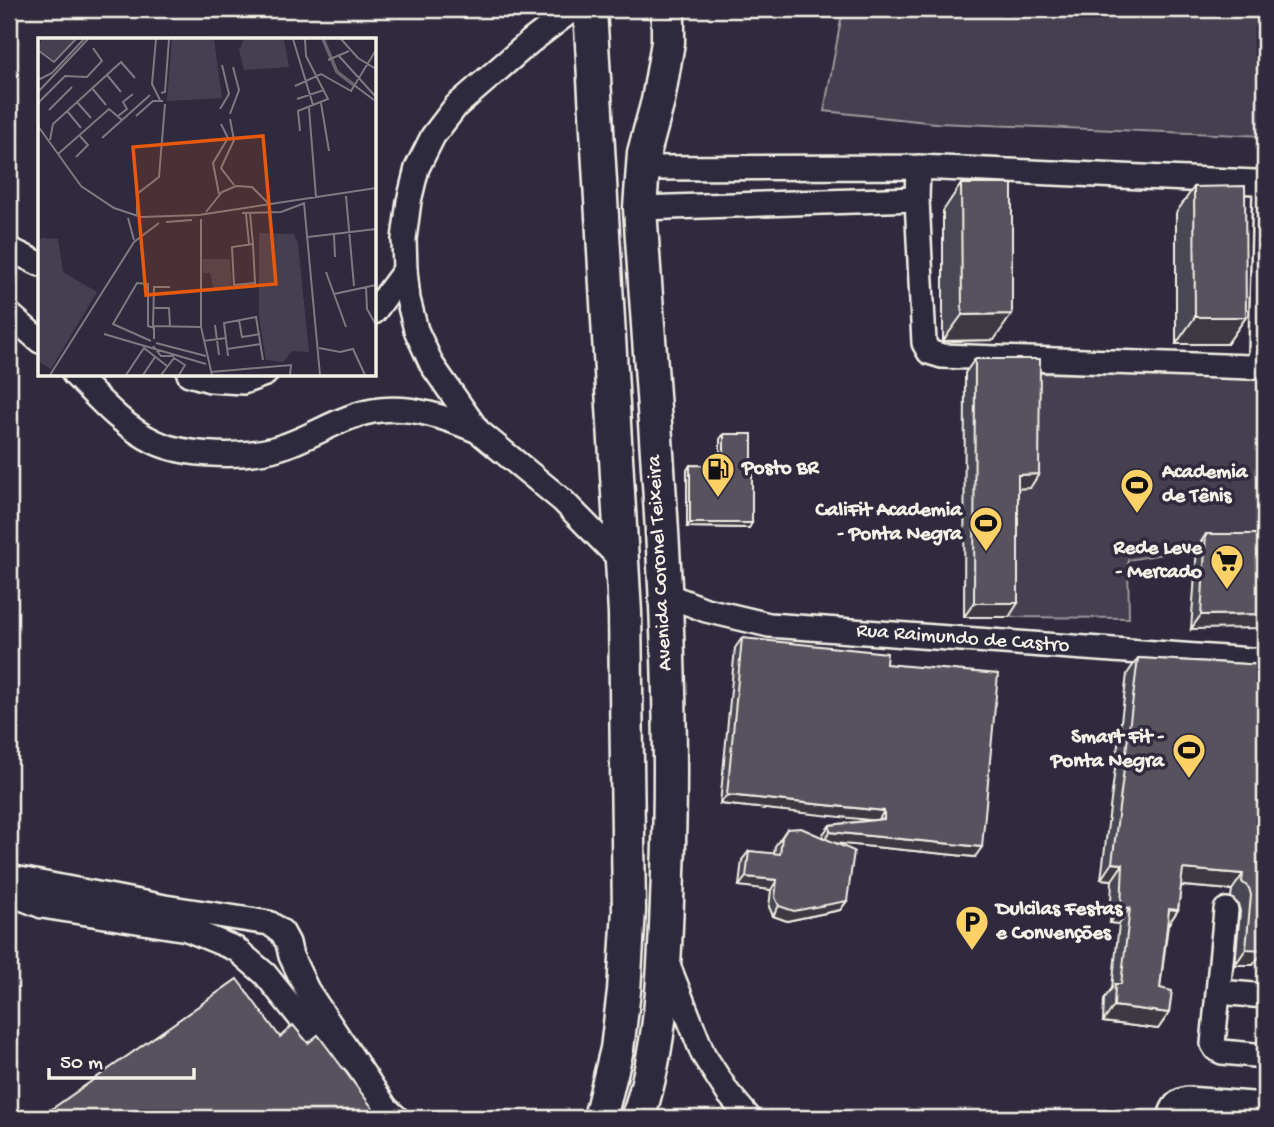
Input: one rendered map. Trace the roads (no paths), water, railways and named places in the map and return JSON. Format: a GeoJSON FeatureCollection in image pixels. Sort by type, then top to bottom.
{"type":"FeatureCollection","features":[{"type":"Feature","properties":{"kind":"highway","name":"Avenida Coronel Teixeira"},"geometry":{"type":"LineString","coordinates":[[590,9],[625,613],[629,929],[617,1049],[599,1114]]}},
{"type":"Feature","properties":{"kind":"highway","name":"Avenida Coronel Teixeira"},"geometry":{"type":"LineString","coordinates":[[638,1118],[661,1020],[671,803],[664,594],[640,208],[643,168],[668,42],[668,9]]}},
{"type":"Feature","properties":{"kind":"street"},"geometry":{"type":"LineString","coordinates":[[478,431],[432,365],[416,330],[408,299],[404,239],[417,169],[432,136],[456,106],[531,41],[573,9]]}},
{"type":"Feature","properties":{"kind":"street"},"geometry":{"type":"LineString","coordinates":[[643,168],[918,167],[1255,182],[1262,185],[1265,193],[1261,354],[1258,364],[1250,367],[942,356],[929,352],[923,343],[918,167]]}},
{"type":"Feature","properties":{"kind":"street"},"geometry":{"type":"LineString","coordinates":[[640,208],[917,199]]}},
{"type":"Feature","properties":{"kind":"street"},"geometry":{"type":"LineString","coordinates":[[9,249],[38,263]]}},
{"type":"Feature","properties":{"kind":"street"},"geometry":{"type":"LineString","coordinates":[[376,309],[405,271]]}},
{"type":"Feature","properties":{"kind":"street"},"geometry":{"type":"LineString","coordinates":[[9,314],[38,339]]}},
{"type":"Feature","properties":{"kind":"street"},"geometry":{"type":"LineString","coordinates":[[76,376],[118,418],[156,443],[191,452],[239,454],[280,447],[343,419],[380,410],[424,412],[451,419],[478,431],[562,500],[622,561]]}},
{"type":"Feature","properties":{"kind":"street"},"geometry":{"type":"LineString","coordinates":[[196,376],[210,380],[243,382],[260,376]]}},
{"type":"Feature","properties":{"kind":"street","name":"Rua Raimundo de Castro"},"geometry":{"type":"LineString","coordinates":[[664,594],[706,610],[769,625],[1265,661]]}},
{"type":"Feature","properties":{"kind":"street"},"geometry":{"type":"LineString","coordinates":[[9,877],[165,907],[269,923],[282,932],[307,990],[326,1021],[386,1108],[397,1118]]}},
{"type":"Feature","properties":{"kind":"street"},"geometry":{"type":"LineString","coordinates":[[9,893],[42,906],[187,929],[236,949],[265,974],[378,1118]]}},
{"type":"Feature","properties":{"kind":"street"},"geometry":{"type":"LineString","coordinates":[[1226,909],[1213,1044],[1216,1049],[1265,1056]]}},
{"type":"Feature","properties":{"kind":"street"},"geometry":{"type":"LineString","coordinates":[[236,949],[248,919]]}},
{"type":"Feature","properties":{"kind":"street"},"geometry":{"type":"LineString","coordinates":[[265,974],[292,956]]}},
{"type":"Feature","properties":{"kind":"street"},"geometry":{"type":"LineString","coordinates":[[665,959],[703,1055],[728,1093],[749,1118]]}},
{"type":"Feature","properties":{"kind":"street"},"geometry":{"type":"LineString","coordinates":[[1219,992],[1265,996]]}},
{"type":"Feature","properties":{"kind":"street"},"geometry":{"type":"LineString","coordinates":[[1170,1118],[1174,1105],[1187,1099],[1265,1105]]}},
{"type":"Feature","properties":{"kind":"place","name":"Posto BR"},"geometry":{"type":"Point","coordinates":[718,499]}},
{"type":"Feature","properties":{"kind":"place","name":"Academia de Tênis"},"geometry":{"type":"Point","coordinates":[1137,515]}},
{"type":"Feature","properties":{"kind":"place","name":"CaliFit Academia - Ponta Negra"},"geometry":{"type":"Point","coordinates":[986,553]}},
{"type":"Feature","properties":{"kind":"place","name":"Rede Leve - Mercado"},"geometry":{"type":"Point","coordinates":[1227,591]}},
{"type":"Feature","properties":{"kind":"place","name":"Smart Fit - Ponta Negra"},"geometry":{"type":"Point","coordinates":[1189,780]}},
{"type":"Feature","properties":{"kind":"place","name":"Dulcilas Festas e Convenções"},"geometry":{"type":"Point","coordinates":[972,952]}}]}
